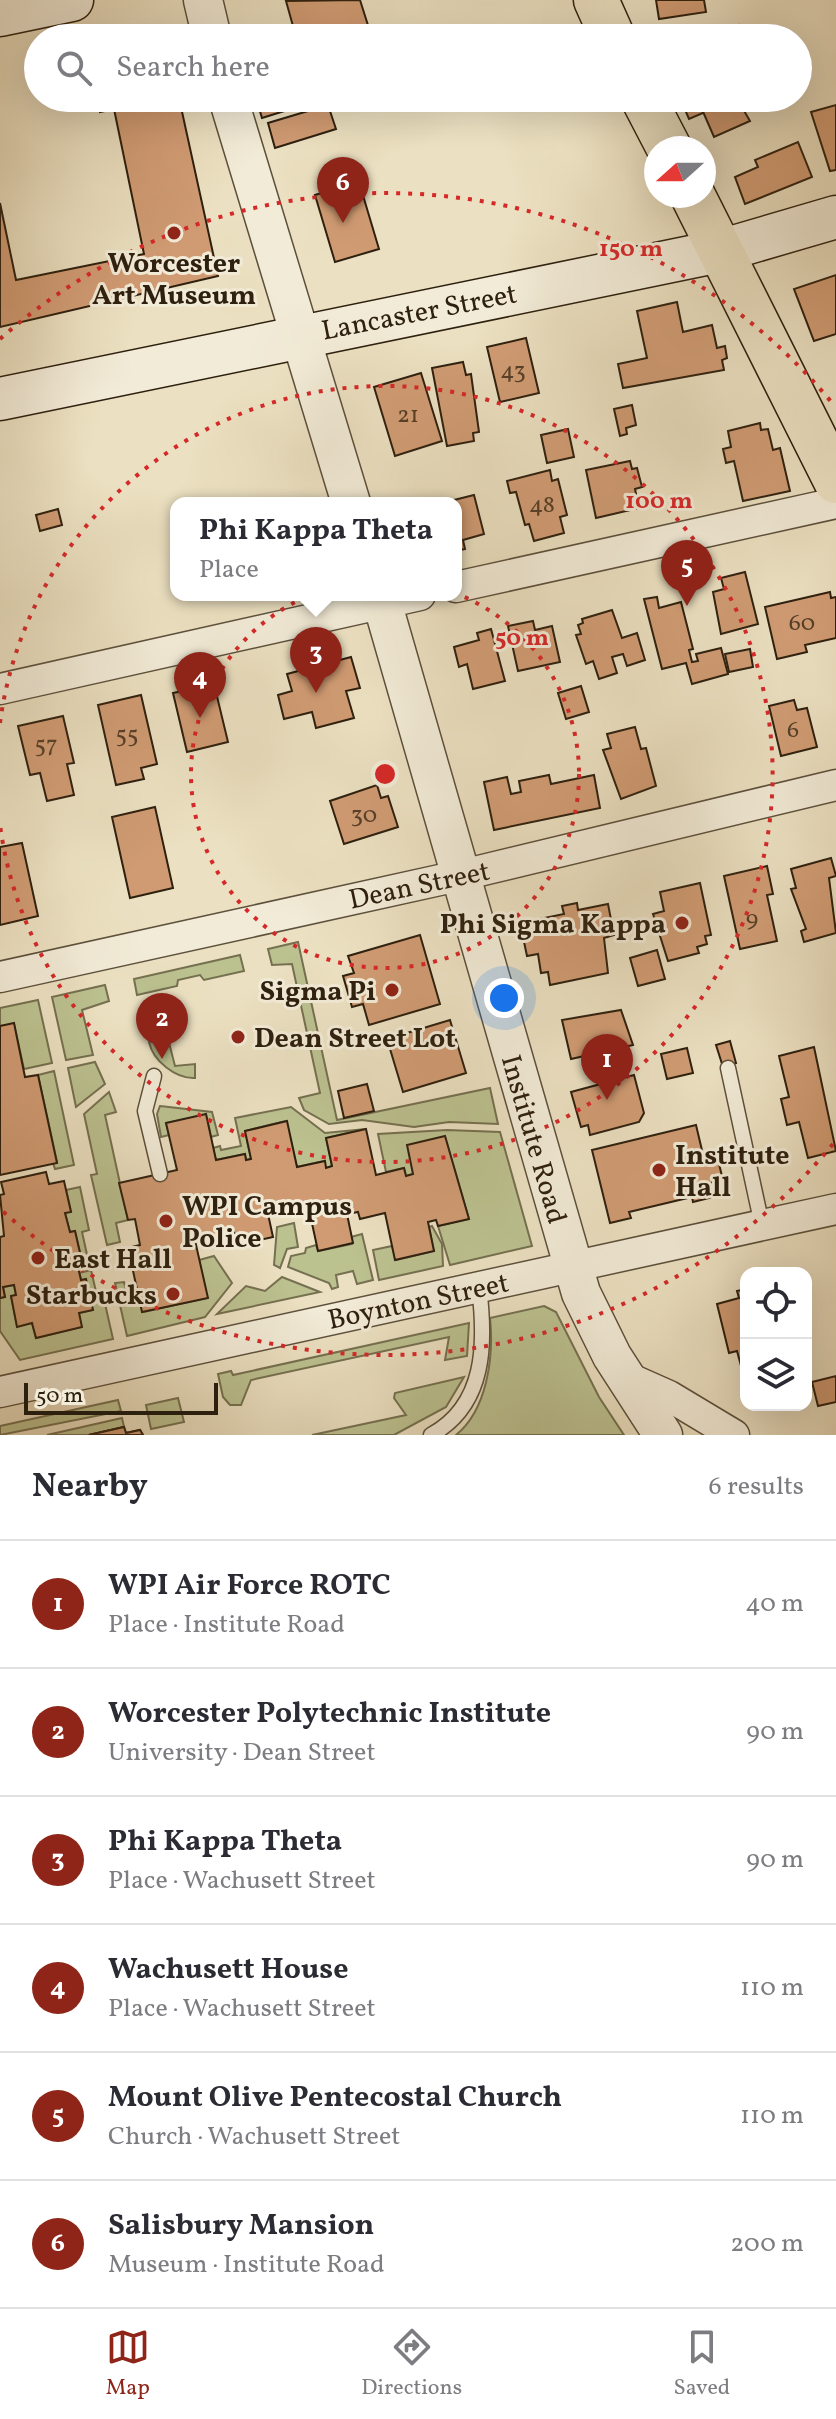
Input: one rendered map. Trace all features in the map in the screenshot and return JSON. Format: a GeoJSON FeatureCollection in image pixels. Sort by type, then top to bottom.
{"type":"FeatureCollection","features":[{"type":"Feature","properties":{"kind":"highway"},"geometry":{"type":"LineString","coordinates":[[596,0],[607,24]]}},
{"type":"Feature","properties":{"kind":"highway"},"geometry":{"type":"LineString","coordinates":[[650,112],[663,136]]}},
{"type":"Feature","properties":{"kind":"highway"},"geometry":{"type":"LineString","coordinates":[[699,208],[836,481]]}},
{"type":"Feature","properties":{"kind":"main road"},"geometry":{"type":"LineString","coordinates":[[0,15],[72,0]]}},
{"type":"Feature","properties":{"kind":"main road","name":"Lancaster Street"},"geometry":{"type":"LineString","coordinates":[[0,399],[302,334],[720,251],[836,217]]}},
{"type":"Feature","properties":{"kind":"street"},"geometry":{"type":"LineString","coordinates":[[203,0],[209,24]]}},
{"type":"Feature","properties":{"kind":"street"},"geometry":{"type":"LineString","coordinates":[[232,112],[349,497]]}},
{"type":"Feature","properties":{"kind":"street"},"geometry":{"type":"LineString","coordinates":[[462,586],[836,503]]}},
{"type":"Feature","properties":{"kind":"street"},"geometry":{"type":"LineString","coordinates":[[0,689],[373,601]]}},
{"type":"Feature","properties":{"kind":"street","name":"Institute Road"},"geometry":{"type":"LineString","coordinates":[[382,601],[572,1267],[589,1311],[624,1376],[663,1435]]}},
{"type":"Feature","properties":{"kind":"street","name":"Dean Street"},"geometry":{"type":"LineString","coordinates":[[0,977],[458,876],[836,785]]}},
{"type":"Feature","properties":{"kind":"street","name":"Boynton Street"},"geometry":{"type":"LineString","coordinates":[[0,1392],[836,1209]]}},
{"type":"Feature","properties":{"kind":"street"},"geometry":{"type":"LineString","coordinates":[[624,1376],[669,1396],[734,1435]]}},
{"type":"Feature","properties":{"kind":"lane"},"geometry":{"type":"LineString","coordinates":[[728,1068],[762,1225]]}},
{"type":"Feature","properties":{"kind":"lane"},"geometry":{"type":"LineString","coordinates":[[154,1076],[145,1111],[160,1174]]}},
{"type":"Feature","properties":{"kind":"lane"},"geometry":{"type":"LineString","coordinates":[[431,1435],[460,1414],[472,1395],[480,1364],[484,1323],[479,1287]]}},
{"type":"Feature","properties":{"kind":"green space"},"geometry":{"type":"Polygon","coordinates":[[[298,942],[337,1120],[490,1088],[498,1124],[449,1122],[414,1127],[362,1120],[329,1124],[304,1110],[299,1098],[320,1093],[292,964],[272,965],[268,949],[298,942]]]}},
{"type":"Feature","properties":{"kind":"green space"},"geometry":{"type":"Polygon","coordinates":[[[240,955],[244,971],[204,980],[200,975],[178,980],[177,986],[137,995],[134,979],[240,955]]]}},
{"type":"Feature","properties":{"kind":"green space"},"geometry":{"type":"Polygon","coordinates":[[[105,985],[109,1001],[82,1010],[93,1055],[66,1060],[52,997],[105,985]]]}},
{"type":"Feature","properties":{"kind":"green space"},"geometry":{"type":"Polygon","coordinates":[[[38,1000],[52,1063],[24,1069],[14,1024],[0,1026],[0,1008],[38,1000]]]}},
{"type":"Feature","properties":{"kind":"green space"},"geometry":{"type":"Polygon","coordinates":[[[167,1035],[175,1066],[195,1064],[195,1078],[173,1072],[155,1056],[149,1042],[167,1035]]]}},
{"type":"Feature","properties":{"kind":"green space"},"geometry":{"type":"Polygon","coordinates":[[[95,1062],[105,1084],[76,1107],[68,1068],[95,1062]]]}},
{"type":"Feature","properties":{"kind":"green space"},"geometry":{"type":"Polygon","coordinates":[[[54,1071],[74,1165],[55,1169],[53,1163],[57,1162],[38,1075],[54,1071]]]}},
{"type":"Feature","properties":{"kind":"green space"},"geometry":{"type":"Polygon","coordinates":[[[109,1092],[116,1112],[105,1115],[128,1220],[116,1223],[120,1242],[107,1245],[91,1175],[97,1174],[84,1114],[109,1092]]]}},
{"type":"Feature","properties":{"kind":"green space"},"geometry":{"type":"Polygon","coordinates":[[[160,1106],[212,1112],[218,1135],[211,1137],[206,1115],[166,1123],[169,1135],[161,1137],[157,1114],[160,1106]]]}},
{"type":"Feature","properties":{"kind":"green space"},"geometry":{"type":"Polygon","coordinates":[[[291,1107],[325,1133],[366,1129],[326,1138],[332,1166],[326,1168],[324,1161],[297,1167],[286,1121],[245,1131],[251,1159],[246,1160],[245,1154],[216,1160],[213,1148],[220,1146],[221,1150],[241,1146],[235,1118],[291,1107]]]}},
{"type":"Feature","properties":{"kind":"green space"},"geometry":{"type":"Polygon","coordinates":[[[447,1130],[500,1132],[532,1246],[450,1265],[438,1226],[469,1219],[445,1137],[413,1174],[406,1176],[404,1168],[386,1172],[378,1134],[447,1130]]]}},
{"type":"Feature","properties":{"kind":"green space"},"geometry":{"type":"Polygon","coordinates":[[[80,1187],[89,1230],[82,1232],[88,1259],[77,1262],[75,1254],[80,1252],[75,1231],[70,1232],[65,1213],[71,1211],[66,1190],[80,1187]]]}},
{"type":"Feature","properties":{"kind":"green space"},"geometry":{"type":"Polygon","coordinates":[[[294,1223],[298,1247],[287,1249],[280,1268],[274,1265],[277,1227],[294,1223]]]}},
{"type":"Feature","properties":{"kind":"green space"},"geometry":{"type":"Polygon","coordinates":[[[432,1226],[442,1244],[443,1266],[379,1280],[373,1250],[392,1246],[396,1260],[434,1251],[429,1227],[432,1226]]]}},
{"type":"Feature","properties":{"kind":"green space"},"geometry":{"type":"Polygon","coordinates":[[[362,1234],[373,1280],[357,1284],[353,1271],[336,1275],[338,1287],[332,1289],[329,1283],[288,1267],[291,1256],[305,1253],[306,1248],[316,1245],[318,1251],[352,1244],[351,1237],[362,1234]]]}},
{"type":"Feature","properties":{"kind":"green space"},"geometry":{"type":"Polygon","coordinates":[[[214,1256],[232,1283],[205,1317],[127,1336],[115,1283],[124,1282],[128,1300],[139,1299],[143,1312],[207,1298],[199,1260],[214,1256]]]}},
{"type":"Feature","properties":{"kind":"green space"},"geometry":{"type":"Polygon","coordinates":[[[91,1270],[97,1296],[103,1295],[113,1339],[20,1360],[0,1331],[0,1298],[5,1297],[3,1287],[14,1285],[16,1295],[11,1296],[17,1326],[32,1323],[36,1338],[81,1327],[79,1313],[92,1310],[79,1273],[91,1270]]]}},
{"type":"Feature","properties":{"kind":"green space"},"geometry":{"type":"Polygon","coordinates":[[[282,1277],[320,1292],[217,1314],[246,1286],[265,1291],[282,1277]]]}},
{"type":"Feature","properties":{"kind":"green space"},"geometry":{"type":"Polygon","coordinates":[[[544,1306],[556,1312],[599,1397],[624,1435],[456,1435],[475,1412],[486,1382],[491,1349],[490,1318],[544,1306]]]}},
{"type":"Feature","properties":{"kind":"green space"},"geometry":{"type":"Polygon","coordinates":[[[469,1323],[467,1356],[445,1360],[449,1337],[251,1380],[241,1405],[230,1405],[223,1397],[218,1374],[231,1371],[233,1375],[469,1323]]]}},
{"type":"Feature","properties":{"kind":"green space"},"geometry":{"type":"Polygon","coordinates":[[[464,1377],[446,1407],[394,1435],[312,1435],[406,1415],[394,1398],[395,1393],[464,1377]]]}},
{"type":"Feature","properties":{"kind":"green space"},"geometry":{"type":"Polygon","coordinates":[[[178,1398],[184,1422],[151,1429],[146,1405],[178,1398]]]}},
{"type":"Feature","properties":{"kind":"green space"},"geometry":{"type":"Polygon","coordinates":[[[118,1400],[121,1411],[0,1435],[0,1426],[118,1400]]]}},
{"type":"Feature","properties":{"kind":"green space"},"geometry":{"type":"Polygon","coordinates":[[[122,1418],[124,1427],[88,1435],[47,1435],[122,1418]]]}},
{"type":"Feature","properties":{"kind":"building"},"geometry":{"type":"Polygon","coordinates":[[[360,0],[368,24],[292,24],[286,1],[360,0]]]}},
{"type":"Feature","properties":{"kind":"building"},"geometry":{"type":"Polygon","coordinates":[[[656,0],[704,0],[706,12],[659,19],[656,0]]]}},
{"type":"Feature","properties":{"kind":"building"},"geometry":{"type":"Polygon","coordinates":[[[836,105],[836,170],[830,171],[812,112],[836,105]]]}},
{"type":"Feature","properties":{"kind":"building","name":"Worcester Art Museum"},"geometry":{"type":"Polygon","coordinates":[[[115,112],[182,112],[218,276],[0,327],[0,203],[16,280],[144,254],[115,112]]]}},
{"type":"Feature","properties":{"kind":"building"},"geometry":{"type":"Polygon","coordinates":[[[260,112],[281,112],[262,118],[260,112]]]}},
{"type":"Feature","properties":{"kind":"building"},"geometry":{"type":"Polygon","coordinates":[[[305,112],[330,112],[336,129],[275,148],[268,123],[305,112]]]}},
{"type":"Feature","properties":{"kind":"building"},"geometry":{"type":"Polygon","coordinates":[[[686,112],[703,112],[703,113],[689,119],[686,112]]]}},
{"type":"Feature","properties":{"kind":"building"},"geometry":{"type":"Polygon","coordinates":[[[703,112],[745,112],[750,121],[714,136],[703,112]]]}},
{"type":"Feature","properties":{"kind":"building"},"geometry":{"type":"Polygon","coordinates":[[[798,142],[812,177],[745,204],[735,177],[758,167],[755,160],[798,142]]]}},
{"type":"Feature","properties":{"kind":"building"},"geometry":{"type":"Polygon","coordinates":[[[359,182],[379,249],[335,262],[315,195],[359,182]]]}},
{"type":"Feature","properties":{"kind":"building"},"geometry":{"type":"Polygon","coordinates":[[[836,275],[836,334],[814,341],[794,289],[836,275]]]}},
{"type":"Feature","properties":{"kind":"building"},"geometry":{"type":"Polygon","coordinates":[[[677,302],[683,332],[712,325],[717,348],[725,346],[727,358],[722,360],[724,370],[623,388],[618,364],[647,358],[637,311],[677,302]]]}},
{"type":"Feature","properties":{"kind":"building"},"geometry":{"type":"Polygon","coordinates":[[[526,338],[539,393],[500,402],[487,347],[526,338]]]}},
{"type":"Feature","properties":{"kind":"building"},"geometry":{"type":"Polygon","coordinates":[[[463,362],[466,375],[471,374],[479,432],[473,433],[474,441],[447,446],[432,368],[463,362]]]}},
{"type":"Feature","properties":{"kind":"building"},"geometry":{"type":"Polygon","coordinates":[[[421,373],[442,441],[395,456],[374,387],[421,373]]]}},
{"type":"Feature","properties":{"kind":"building"},"geometry":{"type":"Polygon","coordinates":[[[632,405],[636,425],[626,428],[627,434],[620,436],[614,409],[632,405]]]}},
{"type":"Feature","properties":{"kind":"building"},"geometry":{"type":"Polygon","coordinates":[[[760,423],[761,430],[768,429],[773,450],[780,448],[790,491],[743,501],[734,461],[726,463],[723,449],[731,447],[728,431],[760,423]]]}},
{"type":"Feature","properties":{"kind":"building"},"geometry":{"type":"Polygon","coordinates":[[[568,429],[574,457],[547,463],[541,435],[568,429]]]}},
{"type":"Feature","properties":{"kind":"building"},"geometry":{"type":"Polygon","coordinates":[[[630,461],[632,469],[637,468],[642,487],[635,489],[639,508],[596,518],[586,470],[630,461]]]}},
{"type":"Feature","properties":{"kind":"building"},"geometry":{"type":"Polygon","coordinates":[[[550,470],[552,481],[558,479],[567,515],[560,517],[564,533],[534,541],[529,524],[525,525],[516,492],[510,493],[507,481],[550,470]]]}},
{"type":"Feature","properties":{"kind":"building"},"geometry":{"type":"Polygon","coordinates":[[[474,495],[484,534],[463,540],[465,549],[462,550],[462,498],[474,495]]]}},
{"type":"Feature","properties":{"kind":"building"},"geometry":{"type":"Polygon","coordinates":[[[58,509],[62,525],[40,531],[36,515],[58,509]]]}},
{"type":"Feature","properties":{"kind":"building"},"geometry":{"type":"Polygon","coordinates":[[[745,572],[758,624],[721,634],[713,592],[724,589],[721,578],[745,572]]]}},
{"type":"Feature","properties":{"kind":"building"},"geometry":{"type":"Polygon","coordinates":[[[830,592],[831,598],[836,597],[836,638],[805,645],[807,652],[777,659],[765,607],[830,592]]]}},
{"type":"Feature","properties":{"kind":"building"},"geometry":{"type":"Polygon","coordinates":[[[657,597],[659,608],[681,602],[693,649],[689,650],[692,662],[698,661],[696,654],[721,648],[728,674],[692,684],[686,663],[662,669],[644,599],[657,597]]]}},
{"type":"Feature","properties":{"kind":"building"},"geometry":{"type":"Polygon","coordinates":[[[612,610],[622,638],[637,633],[645,660],[627,666],[623,654],[612,657],[617,673],[599,679],[593,661],[586,664],[576,635],[581,634],[578,625],[583,623],[582,619],[612,610]]]}},
{"type":"Feature","properties":{"kind":"building"},"geometry":{"type":"Polygon","coordinates":[[[533,621],[535,630],[552,626],[560,662],[518,671],[508,626],[533,621]]]}},
{"type":"Feature","properties":{"kind":"building"},"geometry":{"type":"Polygon","coordinates":[[[491,629],[505,681],[473,689],[467,664],[459,667],[454,647],[479,640],[477,633],[491,629]]]}},
{"type":"Feature","properties":{"kind":"building"},"geometry":{"type":"Polygon","coordinates":[[[750,649],[753,667],[729,672],[725,654],[750,649]]]}},
{"type":"Feature","properties":{"kind":"building"},"geometry":{"type":"Polygon","coordinates":[[[351,657],[360,688],[346,691],[354,718],[316,728],[312,712],[284,719],[278,695],[292,691],[287,674],[351,657]]]}},
{"type":"Feature","properties":{"kind":"building"},"geometry":{"type":"Polygon","coordinates":[[[214,684],[228,742],[187,752],[173,693],[214,684]]]}},
{"type":"Feature","properties":{"kind":"building"},"geometry":{"type":"Polygon","coordinates":[[[581,686],[589,712],[566,719],[558,693],[581,686]]]}},
{"type":"Feature","properties":{"kind":"building"},"geometry":{"type":"Polygon","coordinates":[[[141,695],[157,764],[141,768],[144,779],[116,785],[98,705],[141,695]]]}},
{"type":"Feature","properties":{"kind":"building"},"geometry":{"type":"Polygon","coordinates":[[[794,700],[797,710],[807,708],[817,747],[781,756],[769,706],[794,700]]]}},
{"type":"Feature","properties":{"kind":"building"},"geometry":{"type":"Polygon","coordinates":[[[63,716],[74,763],[67,764],[74,795],[47,801],[40,773],[30,775],[18,726],[63,716]]]}},
{"type":"Feature","properties":{"kind":"building"},"geometry":{"type":"Polygon","coordinates":[[[635,727],[641,749],[646,748],[656,786],[621,799],[603,750],[611,748],[607,734],[635,727]]]}},
{"type":"Feature","properties":{"kind":"building"},"geometry":{"type":"Polygon","coordinates":[[[549,775],[551,784],[594,775],[600,808],[494,830],[484,782],[507,777],[511,794],[521,792],[519,781],[549,775]]]}},
{"type":"Feature","properties":{"kind":"building"},"geometry":{"type":"Polygon","coordinates":[[[377,785],[381,798],[388,796],[398,827],[344,844],[330,801],[377,785]]]}},
{"type":"Feature","properties":{"kind":"building"},"geometry":{"type":"Polygon","coordinates":[[[155,807],[173,888],[130,898],[112,817],[155,807]]]}},
{"type":"Feature","properties":{"kind":"building"},"geometry":{"type":"Polygon","coordinates":[[[22,843],[38,916],[0,925],[0,847],[22,843]]]}},
{"type":"Feature","properties":{"kind":"building"},"geometry":{"type":"Polygon","coordinates":[[[831,858],[836,876],[829,878],[836,933],[804,942],[801,931],[806,929],[791,889],[796,888],[791,869],[831,858]]]}},
{"type":"Feature","properties":{"kind":"building"},"geometry":{"type":"Polygon","coordinates":[[[767,866],[773,894],[767,895],[777,941],[740,949],[724,876],[767,866]]]}},
{"type":"Feature","properties":{"kind":"building","name":"Phi Sigma Kappa"},"geometry":{"type":"Polygon","coordinates":[[[700,883],[711,935],[705,936],[707,944],[697,947],[699,953],[668,961],[653,914],[664,911],[660,892],[700,883]]]}},
{"type":"Feature","properties":{"kind":"building"},"geometry":{"type":"Polygon","coordinates":[[[577,903],[578,910],[608,904],[614,935],[604,938],[608,973],[550,985],[548,972],[541,973],[538,954],[527,956],[520,923],[564,914],[562,906],[577,903]]]}},
{"type":"Feature","properties":{"kind":"building","name":"Sigma Pi"},"geometry":{"type":"Polygon","coordinates":[[[420,935],[440,1004],[369,1025],[363,1004],[352,1007],[343,976],[354,973],[348,956],[420,935]]]}},
{"type":"Feature","properties":{"kind":"building"},"geometry":{"type":"Polygon","coordinates":[[[657,950],[665,979],[638,986],[630,958],[657,950]]]}},
{"type":"Feature","properties":{"kind":"building"},"geometry":{"type":"Polygon","coordinates":[[[621,1010],[633,1045],[571,1059],[562,1020],[621,1010]]]}},
{"type":"Feature","properties":{"kind":"building"},"geometry":{"type":"Polygon","coordinates":[[[450,1020],[466,1073],[403,1092],[387,1039],[450,1020]]]}},
{"type":"Feature","properties":{"kind":"building"},"geometry":{"type":"Polygon","coordinates":[[[14,1023],[25,1077],[38,1075],[57,1163],[0,1175],[0,1026],[14,1023]]]}},
{"type":"Feature","properties":{"kind":"building"},"geometry":{"type":"Polygon","coordinates":[[[730,1041],[736,1063],[723,1067],[716,1045],[730,1041]]]}},
{"type":"Feature","properties":{"kind":"building"},"geometry":{"type":"Polygon","coordinates":[[[814,1047],[836,1151],[808,1158],[799,1122],[787,1125],[781,1099],[789,1097],[779,1056],[814,1047]]]}},
{"type":"Feature","properties":{"kind":"building"},"geometry":{"type":"Polygon","coordinates":[[[687,1048],[693,1073],[667,1079],[661,1054],[687,1048]]]}},
{"type":"Feature","properties":{"kind":"building"},"geometry":{"type":"Polygon","coordinates":[[[634,1075],[644,1113],[639,1122],[590,1135],[588,1125],[581,1127],[571,1092],[634,1075]]]}},
{"type":"Feature","properties":{"kind":"building"},"geometry":{"type":"Polygon","coordinates":[[[367,1084],[374,1111],[344,1118],[338,1091],[367,1084]]]}},
{"type":"Feature","properties":{"kind":"building"},"geometry":{"type":"Polygon","coordinates":[[[206,1114],[216,1160],[245,1154],[246,1160],[251,1159],[245,1131],[287,1121],[297,1167],[325,1161],[326,1168],[332,1166],[326,1138],[366,1129],[376,1175],[404,1168],[406,1176],[413,1174],[407,1145],[445,1136],[469,1219],[438,1226],[436,1220],[428,1222],[434,1251],[395,1260],[385,1213],[360,1219],[358,1212],[347,1214],[353,1243],[318,1251],[308,1205],[268,1214],[273,1237],[237,1245],[233,1228],[223,1230],[224,1236],[206,1240],[205,1234],[194,1236],[208,1298],[142,1312],[128,1248],[140,1245],[135,1219],[128,1220],[119,1183],[177,1170],[166,1123],[206,1114]]]}},
{"type":"Feature","properties":{"kind":"building","name":"Institute Hall"},"geometry":{"type":"Polygon","coordinates":[[[696,1125],[705,1163],[718,1160],[723,1180],[710,1183],[713,1197],[693,1202],[692,1197],[629,1212],[631,1218],[610,1223],[592,1150],[696,1125]]]}},
{"type":"Feature","properties":{"kind":"building","name":"East Hall"},"geometry":{"type":"Polygon","coordinates":[[[46,1172],[49,1184],[64,1181],[71,1212],[65,1213],[70,1232],[75,1231],[80,1253],[75,1254],[81,1280],[86,1279],[93,1310],[79,1313],[82,1327],[36,1338],[32,1323],[17,1327],[11,1296],[16,1295],[14,1285],[3,1287],[5,1297],[0,1298],[0,1237],[4,1236],[0,1195],[4,1194],[1,1182],[46,1172]]]}},
{"type":"Feature","properties":{"kind":"building"},"geometry":{"type":"Polygon","coordinates":[[[740,1290],[740,1362],[737,1351],[729,1353],[717,1304],[739,1298],[737,1291],[740,1290]]]}},
{"type":"Feature","properties":{"kind":"building"},"geometry":{"type":"Polygon","coordinates":[[[836,1376],[836,1402],[818,1406],[812,1382],[836,1376]]]}},
{"type":"Feature","properties":{"kind":"building"},"geometry":{"type":"Polygon","coordinates":[[[124,1427],[126,1433],[140,1430],[143,1435],[89,1435],[124,1427]]]}},
{"type":"Feature","properties":{"kind":"building"},"geometry":{"type":"Polygon","coordinates":[[[124,1427],[126,1433],[140,1430],[143,1435],[89,1435],[124,1427]]]}},
{"type":"Feature","properties":{"kind":"place","name":"Salisbury Mansion"},"geometry":{"type":"Point","coordinates":[343,223]}},
{"type":"Feature","properties":{"kind":"place","name":"Worcester Art Museum"},"geometry":{"type":"Point","coordinates":[174,233]}},
{"type":"Feature","properties":{"kind":"place","name":"Mount Olive Pentecostal Church"},"geometry":{"type":"Point","coordinates":[687,606]}},
{"type":"Feature","properties":{"kind":"place","name":"Phi Kappa Theta"},"geometry":{"type":"Point","coordinates":[316,693]}},
{"type":"Feature","properties":{"kind":"place","name":"Wachusett House"},"geometry":{"type":"Point","coordinates":[200,718]}},
{"type":"Feature","properties":{"kind":"place","name":"Phi Sigma Kappa"},"geometry":{"type":"Point","coordinates":[682,923]}},
{"type":"Feature","properties":{"kind":"place","name":"Sigma Pi"},"geometry":{"type":"Point","coordinates":[392,990]}},
{"type":"Feature","properties":{"kind":"place","name":"Dean Street Lot"},"geometry":{"type":"Point","coordinates":[238,1037]}},
{"type":"Feature","properties":{"kind":"place","name":"Worcester Polytechnic Institute"},"geometry":{"type":"Point","coordinates":[162,1059]}},
{"type":"Feature","properties":{"kind":"place","name":"WPI Air Force ROTC"},"geometry":{"type":"Point","coordinates":[607,1100]}},
{"type":"Feature","properties":{"kind":"place","name":"Institute Hall"},"geometry":{"type":"Point","coordinates":[659,1170]}},
{"type":"Feature","properties":{"kind":"place","name":"WPI Campus Police"},"geometry":{"type":"Point","coordinates":[166,1221]}},
{"type":"Feature","properties":{"kind":"place","name":"East Hall"},"geometry":{"type":"Point","coordinates":[38,1258]}},
{"type":"Feature","properties":{"kind":"place","name":"Starbucks"},"geometry":{"type":"Point","coordinates":[173,1294]}}]}
